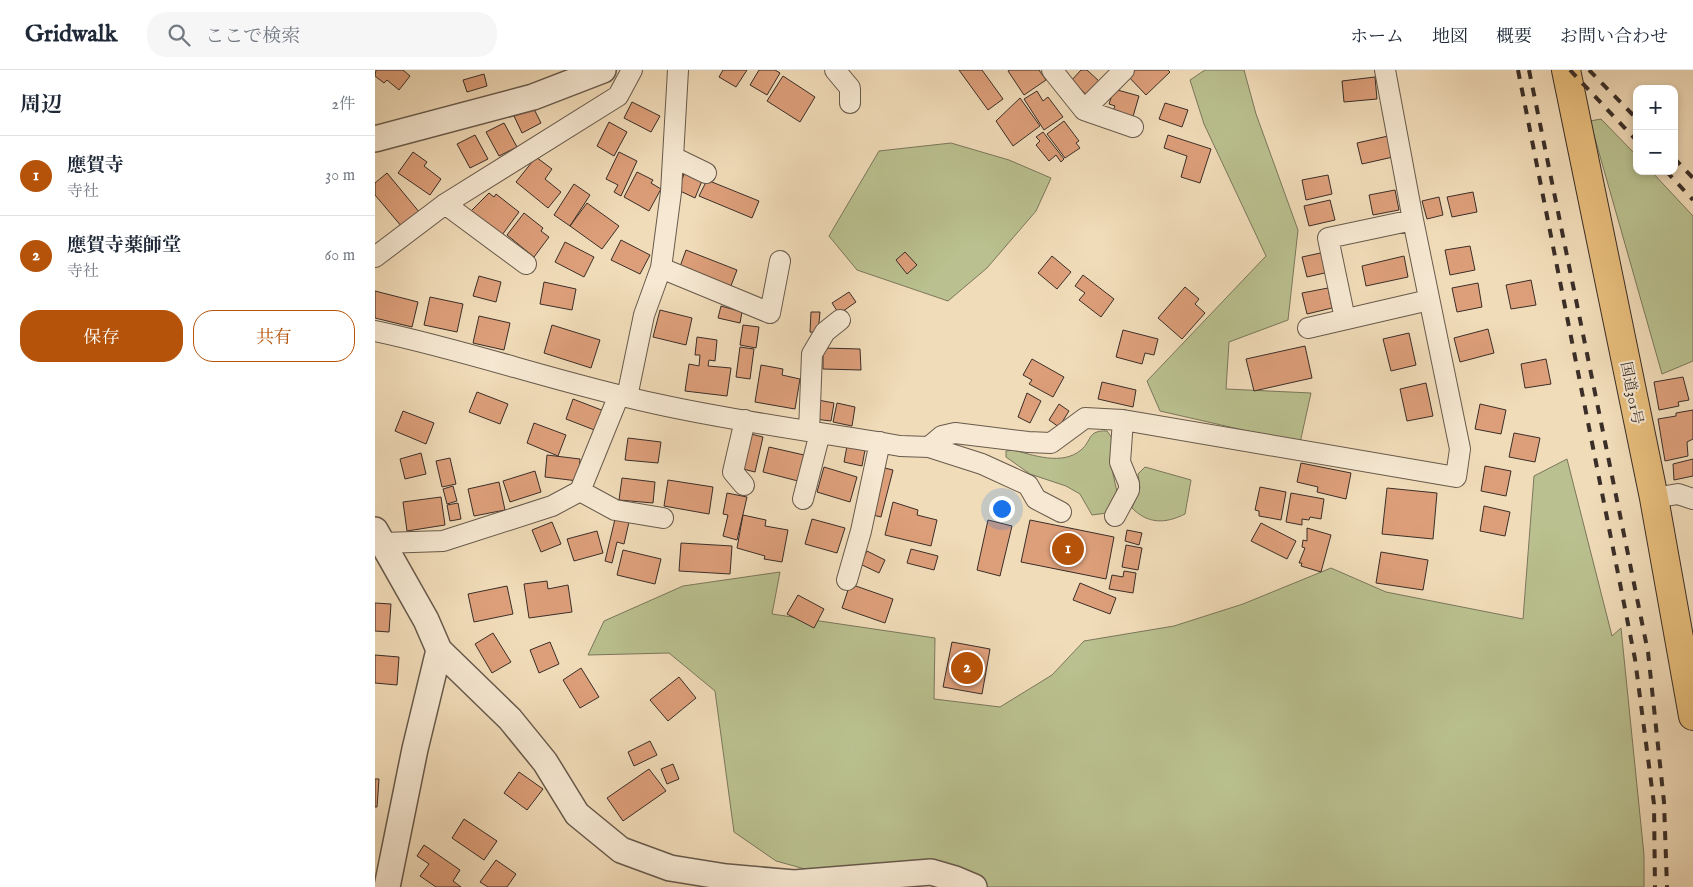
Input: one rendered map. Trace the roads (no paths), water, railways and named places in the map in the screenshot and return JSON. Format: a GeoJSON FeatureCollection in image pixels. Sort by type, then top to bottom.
{"type":"FeatureCollection","features":[{"type":"Feature","properties":{"kind":"highway","name":"国道301号"},"geometry":{"type":"LineString","coordinates":[[1566,70],[1653,498],[1693,716]]}},
{"type":"Feature","properties":{"kind":"street"},"geometry":{"type":"LineString","coordinates":[[375,139],[533,97],[603,70]]}},
{"type":"Feature","properties":{"kind":"street"},"geometry":{"type":"LineString","coordinates":[[375,257],[445,204],[618,96],[631,70]]}},
{"type":"Feature","properties":{"kind":"street"},"geometry":{"type":"LineString","coordinates":[[379,536],[443,541],[552,506],[580,491],[623,396],[644,315],[661,268],[673,157],[678,70]]}},
{"type":"Feature","properties":{"kind":"street"},"geometry":{"type":"LineString","coordinates":[[835,70],[851,88],[850,103]]}},
{"type":"Feature","properties":{"kind":"street"},"geometry":{"type":"LineString","coordinates":[[1052,70],[1084,110],[1133,127]]}},
{"type":"Feature","properties":{"kind":"street"},"geometry":{"type":"LineString","coordinates":[[1084,110],[1124,70]]}},
{"type":"Feature","properties":{"kind":"street"},"geometry":{"type":"LineString","coordinates":[[929,447],[942,436],[955,433],[1036,443],[1051,443],[1085,418],[1123,420],[1456,477],[1460,449],[1413,220],[1385,70]]}},
{"type":"Feature","properties":{"kind":"street"},"geometry":{"type":"LineString","coordinates":[[673,157],[706,173]]}},
{"type":"Feature","properties":{"kind":"street"},"geometry":{"type":"LineString","coordinates":[[445,204],[526,264]]}},
{"type":"Feature","properties":{"kind":"street"},"geometry":{"type":"LineString","coordinates":[[1345,319],[1328,238],[1413,220]]}},
{"type":"Feature","properties":{"kind":"street"},"geometry":{"type":"LineString","coordinates":[[661,268],[770,313],[780,260]]}},
{"type":"Feature","properties":{"kind":"street"},"geometry":{"type":"LineString","coordinates":[[1308,328],[1429,300]]}},
{"type":"Feature","properties":{"kind":"street"},"geometry":{"type":"LineString","coordinates":[[803,500],[815,432],[811,354],[825,332],[840,320]]}},
{"type":"Feature","properties":{"kind":"street"},"geometry":{"type":"LineString","coordinates":[[375,332],[440,345],[623,396],[815,432],[916,448],[929,447],[982,464],[1028,485],[1036,499],[1061,512]]}},
{"type":"Feature","properties":{"kind":"street"},"geometry":{"type":"LineString","coordinates":[[743,485],[733,472],[745,420]]}},
{"type":"Feature","properties":{"kind":"street"},"geometry":{"type":"LineString","coordinates":[[1115,516],[1129,490],[1129,484],[1120,462],[1123,420]]}},
{"type":"Feature","properties":{"kind":"street"},"geometry":{"type":"LineString","coordinates":[[847,580],[861,531],[880,442]]}},
{"type":"Feature","properties":{"kind":"street"},"geometry":{"type":"LineString","coordinates":[[580,491],[615,510],[663,518]]}},
{"type":"Feature","properties":{"kind":"street"},"geometry":{"type":"LineString","coordinates":[[1653,498],[1678,494],[1693,499]]}},
{"type":"Feature","properties":{"kind":"street"},"geometry":{"type":"LineString","coordinates":[[379,536],[426,620],[439,650],[510,719],[545,762],[577,814],[621,850],[670,868],[796,885],[931,872],[973,887]]}},
{"type":"Feature","properties":{"kind":"street"},"geometry":{"type":"LineString","coordinates":[[387,887],[415,749],[439,650]]}},
{"type":"Feature","properties":{"kind":"railway"},"geometry":{"type":"LineString","coordinates":[[1518,70],[1635,659],[1654,804],[1655,887]]}},
{"type":"Feature","properties":{"kind":"railway"},"geometry":{"type":"LineString","coordinates":[[1529,70],[1648,652],[1664,802],[1667,887]]}},
{"type":"Feature","properties":{"kind":"railway"},"geometry":{"type":"LineString","coordinates":[[1570,70],[1633,137]]}},
{"type":"Feature","properties":{"kind":"railway"},"geometry":{"type":"LineString","coordinates":[[1589,70],[1633,115]]}},
{"type":"Feature","properties":{"kind":"railway"},"geometry":{"type":"LineString","coordinates":[[1678,162],[1693,178]]}},
{"type":"Feature","properties":{"kind":"railway"},"geometry":{"type":"LineString","coordinates":[[1670,175],[1693,200]]}},
{"type":"Feature","properties":{"kind":"place","name":"應賀寺"},"geometry":{"type":"Point","coordinates":[1068,549]}},
{"type":"Feature","properties":{"kind":"place","name":"應賀寺薬師堂"},"geometry":{"type":"Point","coordinates":[967,668]}}]}
